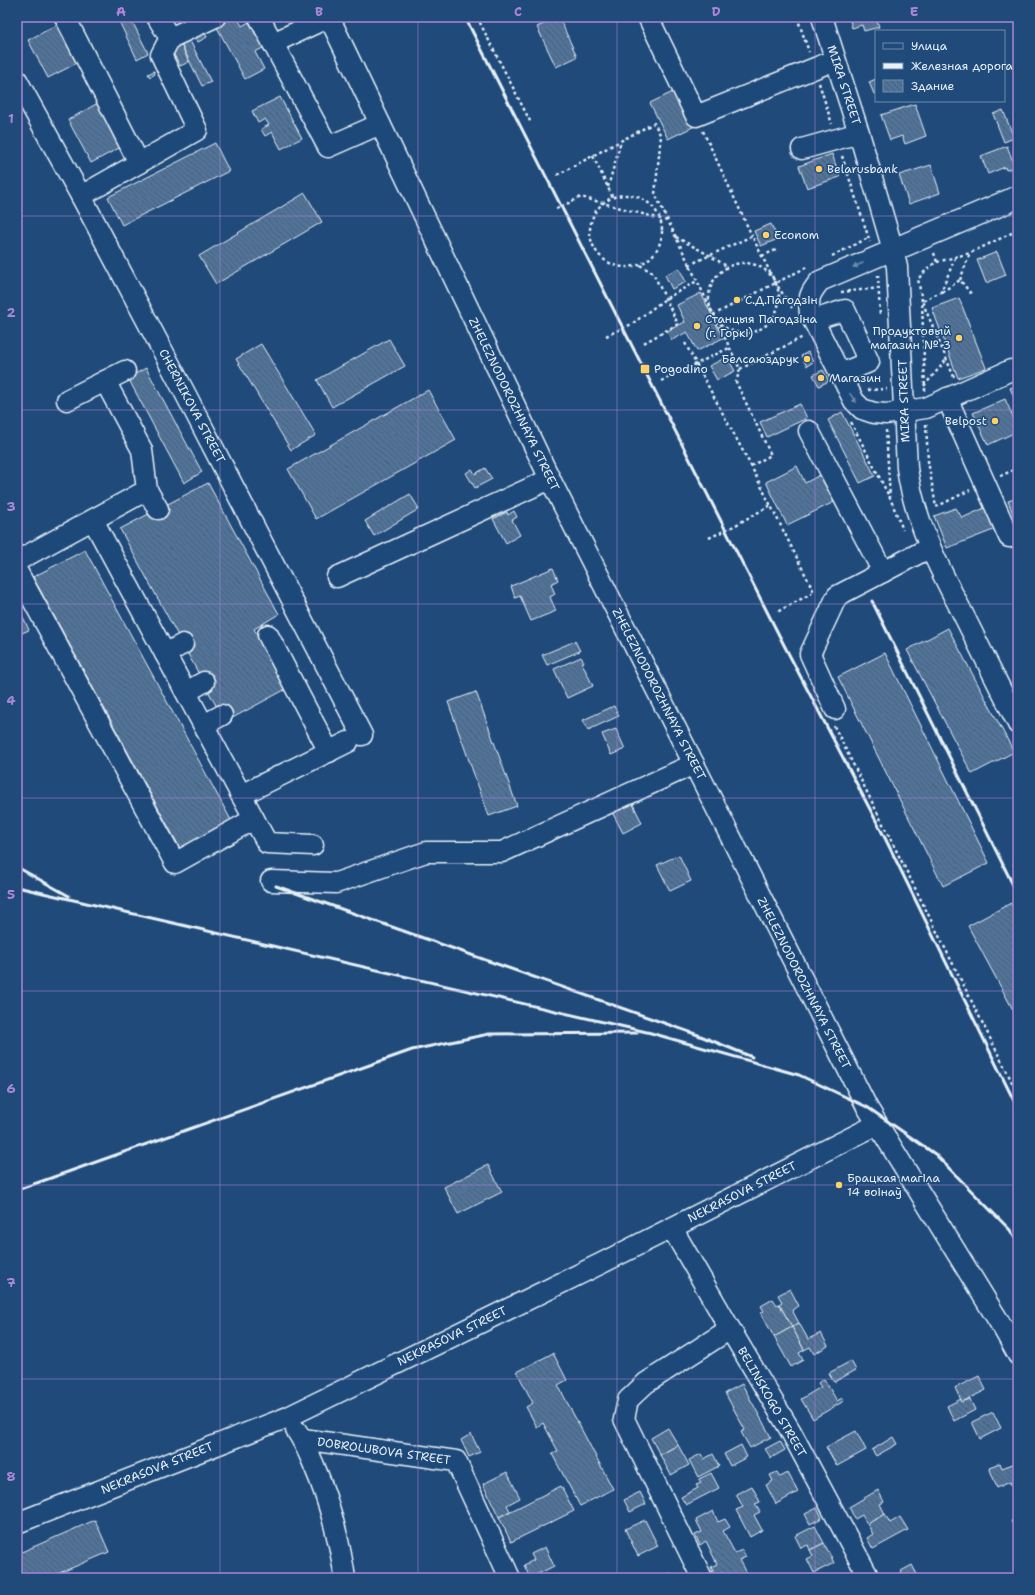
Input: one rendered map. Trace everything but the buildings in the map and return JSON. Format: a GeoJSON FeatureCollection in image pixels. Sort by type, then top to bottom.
{"type":"FeatureCollection","features":[{"type":"Feature","properties":{"kind":"main road"},"geometry":{"type":"LineString","coordinates":[[894,250],[1018,197]]}},
{"type":"Feature","properties":{"kind":"street"},"geometry":{"type":"LineString","coordinates":[[66,17],[139,163]]}},
{"type":"Feature","properties":{"kind":"street"},"geometry":{"type":"LineString","coordinates":[[157,17],[170,38]]}},
{"type":"Feature","properties":{"kind":"street"},"geometry":{"type":"LineString","coordinates":[[81,196],[197,130],[161,55],[170,38],[215,17]]}},
{"type":"Feature","properties":{"kind":"street"},"geometry":{"type":"LineString","coordinates":[[259,17],[328,147],[380,124]]}},
{"type":"Feature","properties":{"kind":"street"},"geometry":{"type":"LineString","coordinates":[[273,43],[329,17]]}},
{"type":"Feature","properties":{"kind":"street","name":"ZHELEZNODOROZHNAYA STREET"},"geometry":{"type":"LineString","coordinates":[[329,17],[550,479],[876,1124],[1003,1328],[1018,1355]]}},
{"type":"Feature","properties":{"kind":"street"},"geometry":{"type":"LineString","coordinates":[[648,17],[696,116],[835,60]]}},
{"type":"Feature","properties":{"kind":"street","name":"MIRA STREET"},"geometry":{"type":"LineString","coordinates":[[822,17],[894,250],[899,286],[906,462],[916,511],[929,548],[1018,724]]}},
{"type":"Feature","properties":{"kind":"street","name":"CHERNIKOVA STREET"},"geometry":{"type":"LineString","coordinates":[[17,80],[81,196],[186,395],[355,739],[329,752]]}},
{"type":"Feature","properties":{"kind":"street"},"geometry":{"type":"LineString","coordinates":[[802,149],[859,133]]}},
{"type":"Feature","properties":{"kind":"street"},"geometry":{"type":"LineString","coordinates":[[894,250],[820,281],[813,289],[808,301],[810,328],[840,374],[854,402],[862,409],[874,413],[886,414],[904,410],[926,408],[1011,370]]}},
{"type":"Feature","properties":{"kind":"street"},"geometry":{"type":"LineString","coordinates":[[810,328],[845,310],[869,362],[840,374]]}},
{"type":"Feature","properties":{"kind":"street"},"geometry":{"type":"LineString","coordinates":[[67,400],[125,371]]}},
{"type":"Feature","properties":{"kind":"street"},"geometry":{"type":"LineString","coordinates":[[105,381],[142,450],[147,490],[158,509]]}},
{"type":"Feature","properties":{"kind":"street"},"geometry":{"type":"LineString","coordinates":[[954,395],[1009,537]]}},
{"type":"Feature","properties":{"kind":"street"},"geometry":{"type":"LineString","coordinates":[[809,431],[883,572]]}},
{"type":"Feature","properties":{"kind":"street"},"geometry":{"type":"LineString","coordinates":[[337,577],[550,479]]}},
{"type":"Feature","properties":{"kind":"street"},"geometry":{"type":"LineString","coordinates":[[17,561],[147,490]]}},
{"type":"Feature","properties":{"kind":"street"},"geometry":{"type":"LineString","coordinates":[[93,520],[267,843],[313,845]]}},
{"type":"Feature","properties":{"kind":"street"},"geometry":{"type":"LineString","coordinates":[[833,714],[810,654],[837,596],[929,548]]}},
{"type":"Feature","properties":{"kind":"street"},"geometry":{"type":"LineString","coordinates":[[17,571],[175,862],[254,819]]}},
{"type":"Feature","properties":{"kind":"street"},"geometry":{"type":"LineString","coordinates":[[241,795],[329,752],[268,635]]}},
{"type":"Feature","properties":{"kind":"street"},"geometry":{"type":"LineString","coordinates":[[165,654],[183,644]]}},
{"type":"Feature","properties":{"kind":"street"},"geometry":{"type":"LineString","coordinates":[[186,692],[204,682]]}},
{"type":"Feature","properties":{"kind":"street"},"geometry":{"type":"LineString","coordinates":[[204,725],[222,715]]}},
{"type":"Feature","properties":{"kind":"street"},"geometry":{"type":"LineString","coordinates":[[271,881],[336,883],[426,852],[502,852],[694,764]]}},
{"type":"Feature","properties":{"kind":"street","name":"NEKRASOVA STREET"},"geometry":{"type":"LineString","coordinates":[[17,1523],[288,1417],[672,1228],[876,1124]]}},
{"type":"Feature","properties":{"kind":"street","name":"BELINSKOGO STREET"},"geometry":{"type":"LineString","coordinates":[[672,1228],[790,1430],[869,1578]]}},
{"type":"Feature","properties":{"kind":"street"},"geometry":{"type":"LineString","coordinates":[[702,1578],[624,1419],[628,1400],[646,1383],[730,1329]]}},
{"type":"Feature","properties":{"kind":"street"},"geometry":{"type":"LineString","coordinates":[[288,1417],[303,1439],[324,1489],[340,1545],[346,1578]]}},
{"type":"Feature","properties":{"kind":"street","name":"DOBROLUBOVA STREET"},"geometry":{"type":"LineString","coordinates":[[303,1439],[456,1461],[510,1578]]}},
{"type":"Feature","properties":{"kind":"path"},"geometry":{"type":"LineString","coordinates":[[476,17],[531,123]]}},
{"type":"Feature","properties":{"kind":"path"},"geometry":{"type":"LineString","coordinates":[[696,116],[752,236],[775,282],[779,291],[778,309],[774,317],[761,329],[752,332],[734,332],[722,325],[713,315],[709,297],[711,288],[718,276],[728,267],[746,263],[755,265],[770,274],[775,282],[793,310]]}},
{"type":"Feature","properties":{"kind":"path"},"geometry":{"type":"LineString","coordinates":[[557,175],[654,123],[661,136],[655,194],[740,369]]}},
{"type":"Feature","properties":{"kind":"path"},"geometry":{"type":"LineString","coordinates":[[608,187],[621,141]]}},
{"type":"Feature","properties":{"kind":"path"},"geometry":{"type":"LineString","coordinates":[[593,156],[613,198]]}},
{"type":"Feature","properties":{"kind":"path"},"geometry":{"type":"LineString","coordinates":[[621,195],[638,197],[653,207],[659,219],[662,231],[658,248],[650,258],[639,265],[631,267],[613,265],[599,256],[594,248],[590,236],[591,223],[594,215],[602,203],[613,198],[621,195]]}},
{"type":"Feature","properties":{"kind":"path"},"geometry":{"type":"LineString","coordinates":[[556,209],[581,197],[668,222]]}},
{"type":"Feature","properties":{"kind":"path"},"geometry":{"type":"LineString","coordinates":[[919,285],[918,279],[930,266],[936,262],[970,253],[1018,230]]}},
{"type":"Feature","properties":{"kind":"path"},"geometry":{"type":"LineString","coordinates":[[676,236],[728,267]]}},
{"type":"Feature","properties":{"kind":"path"},"geometry":{"type":"LineString","coordinates":[[689,265],[752,236]]}},
{"type":"Feature","properties":{"kind":"path"},"geometry":{"type":"LineString","coordinates":[[825,259],[868,238]]}},
{"type":"Feature","properties":{"kind":"path"},"geometry":{"type":"LineString","coordinates":[[933,247],[936,262]]}},
{"type":"Feature","properties":{"kind":"path"},"geometry":{"type":"LineString","coordinates":[[762,256],[776,250]]}},
{"type":"Feature","properties":{"kind":"path"},"geometry":{"type":"LineString","coordinates":[[954,395],[947,359],[922,301],[941,292],[960,280],[970,253]]}},
{"type":"Feature","properties":{"kind":"path"},"geometry":{"type":"LineString","coordinates":[[941,292],[955,257]]}},
{"type":"Feature","properties":{"kind":"path"},"geometry":{"type":"LineString","coordinates":[[639,265],[653,273],[678,324],[642,344]]}},
{"type":"Feature","properties":{"kind":"path"},"geometry":{"type":"LineString","coordinates":[[713,315],[775,282],[811,265]]}},
{"type":"Feature","properties":{"kind":"path"},"geometry":{"type":"LineString","coordinates":[[960,280],[972,295]]}},
{"type":"Feature","properties":{"kind":"path"},"geometry":{"type":"LineString","coordinates":[[606,336],[632,324],[665,299],[697,281]]}},
{"type":"Feature","properties":{"kind":"path"},"geometry":{"type":"LineString","coordinates":[[835,292],[884,287]]}},
{"type":"Feature","properties":{"kind":"path"},"geometry":{"type":"LineString","coordinates":[[784,296],[789,296]]}},
{"type":"Feature","properties":{"kind":"path"},"geometry":{"type":"LineString","coordinates":[[751,466],[771,455],[736,382],[740,369],[810,328]]}},
{"type":"Feature","properties":{"kind":"path"},"geometry":{"type":"LineString","coordinates":[[685,343],[751,466],[814,592],[778,612]]}},
{"type":"Feature","properties":{"kind":"path"},"geometry":{"type":"LineString","coordinates":[[661,381],[730,348]]}},
{"type":"Feature","properties":{"kind":"path"},"geometry":{"type":"LineString","coordinates":[[925,386],[947,359]]}},
{"type":"Feature","properties":{"kind":"path"},"geometry":{"type":"LineString","coordinates":[[863,390],[890,388]]}},
{"type":"Feature","properties":{"kind":"path"},"geometry":{"type":"LineString","coordinates":[[850,420],[890,498]]}},
{"type":"Feature","properties":{"kind":"path"},"geometry":{"type":"LineString","coordinates":[[710,538],[771,505]]}},
{"type":"Feature","properties":{"kind":"path"},"geometry":{"type":"LineString","coordinates":[[833,714],[1018,1094]]}},
{"type":"Feature","properties":{"kind":"railway"},"geometry":{"type":"LineString","coordinates":[[465,17],[784,645],[884,836],[1018,1109]]}},
{"type":"Feature","properties":{"kind":"railway"},"geometry":{"type":"LineString","coordinates":[[872,601],[1018,895]]}},
{"type":"Feature","properties":{"kind":"railway"},"geometry":{"type":"LineString","coordinates":[[17,867],[69,896]]}},
{"type":"Feature","properties":{"kind":"railway"},"geometry":{"type":"LineString","coordinates":[[276,886],[698,1035],[752,1057]]}},
{"type":"Feature","properties":{"kind":"railway"},"geometry":{"type":"LineString","coordinates":[[17,887],[651,1033],[799,1075],[867,1107],[935,1154],[1010,1230],[1018,1243]]}},
{"type":"Feature","properties":{"kind":"railway"},"geometry":{"type":"LineString","coordinates":[[17,1190],[412,1050],[489,1034],[637,1033]]}},
{"type":"Feature","properties":{"kind":"place","name":"Belarusbank"},"geometry":{"type":"Point","coordinates":[819,169]}},
{"type":"Feature","properties":{"kind":"place","name":"Econom"},"geometry":{"type":"Point","coordinates":[766,235]}},
{"type":"Feature","properties":{"kind":"place","name":"С.Д.Пагодзін"},"geometry":{"type":"Point","coordinates":[737,300]}},
{"type":"Feature","properties":{"kind":"place","name":"Станцыя Пагодзіна (г. Горкі)"},"geometry":{"type":"Point","coordinates":[697,326]}},
{"type":"Feature","properties":{"kind":"place","name":"Продуктовый магазин № 3"},"geometry":{"type":"Point","coordinates":[959,338]}},
{"type":"Feature","properties":{"kind":"place","name":"Белсаюздрук"},"geometry":{"type":"Point","coordinates":[807,359]}},
{"type":"Feature","properties":{"kind":"place","name":"Pogodino"},"geometry":{"type":"Point","coordinates":[645,369]}},
{"type":"Feature","properties":{"kind":"place","name":"Магазин"},"geometry":{"type":"Point","coordinates":[821,378]}},
{"type":"Feature","properties":{"kind":"place","name":"Belpost"},"geometry":{"type":"Point","coordinates":[995,421]}},
{"type":"Feature","properties":{"kind":"place","name":"Брацкая магіла 14 воінаў"},"geometry":{"type":"Point","coordinates":[839,1185]}}]}
